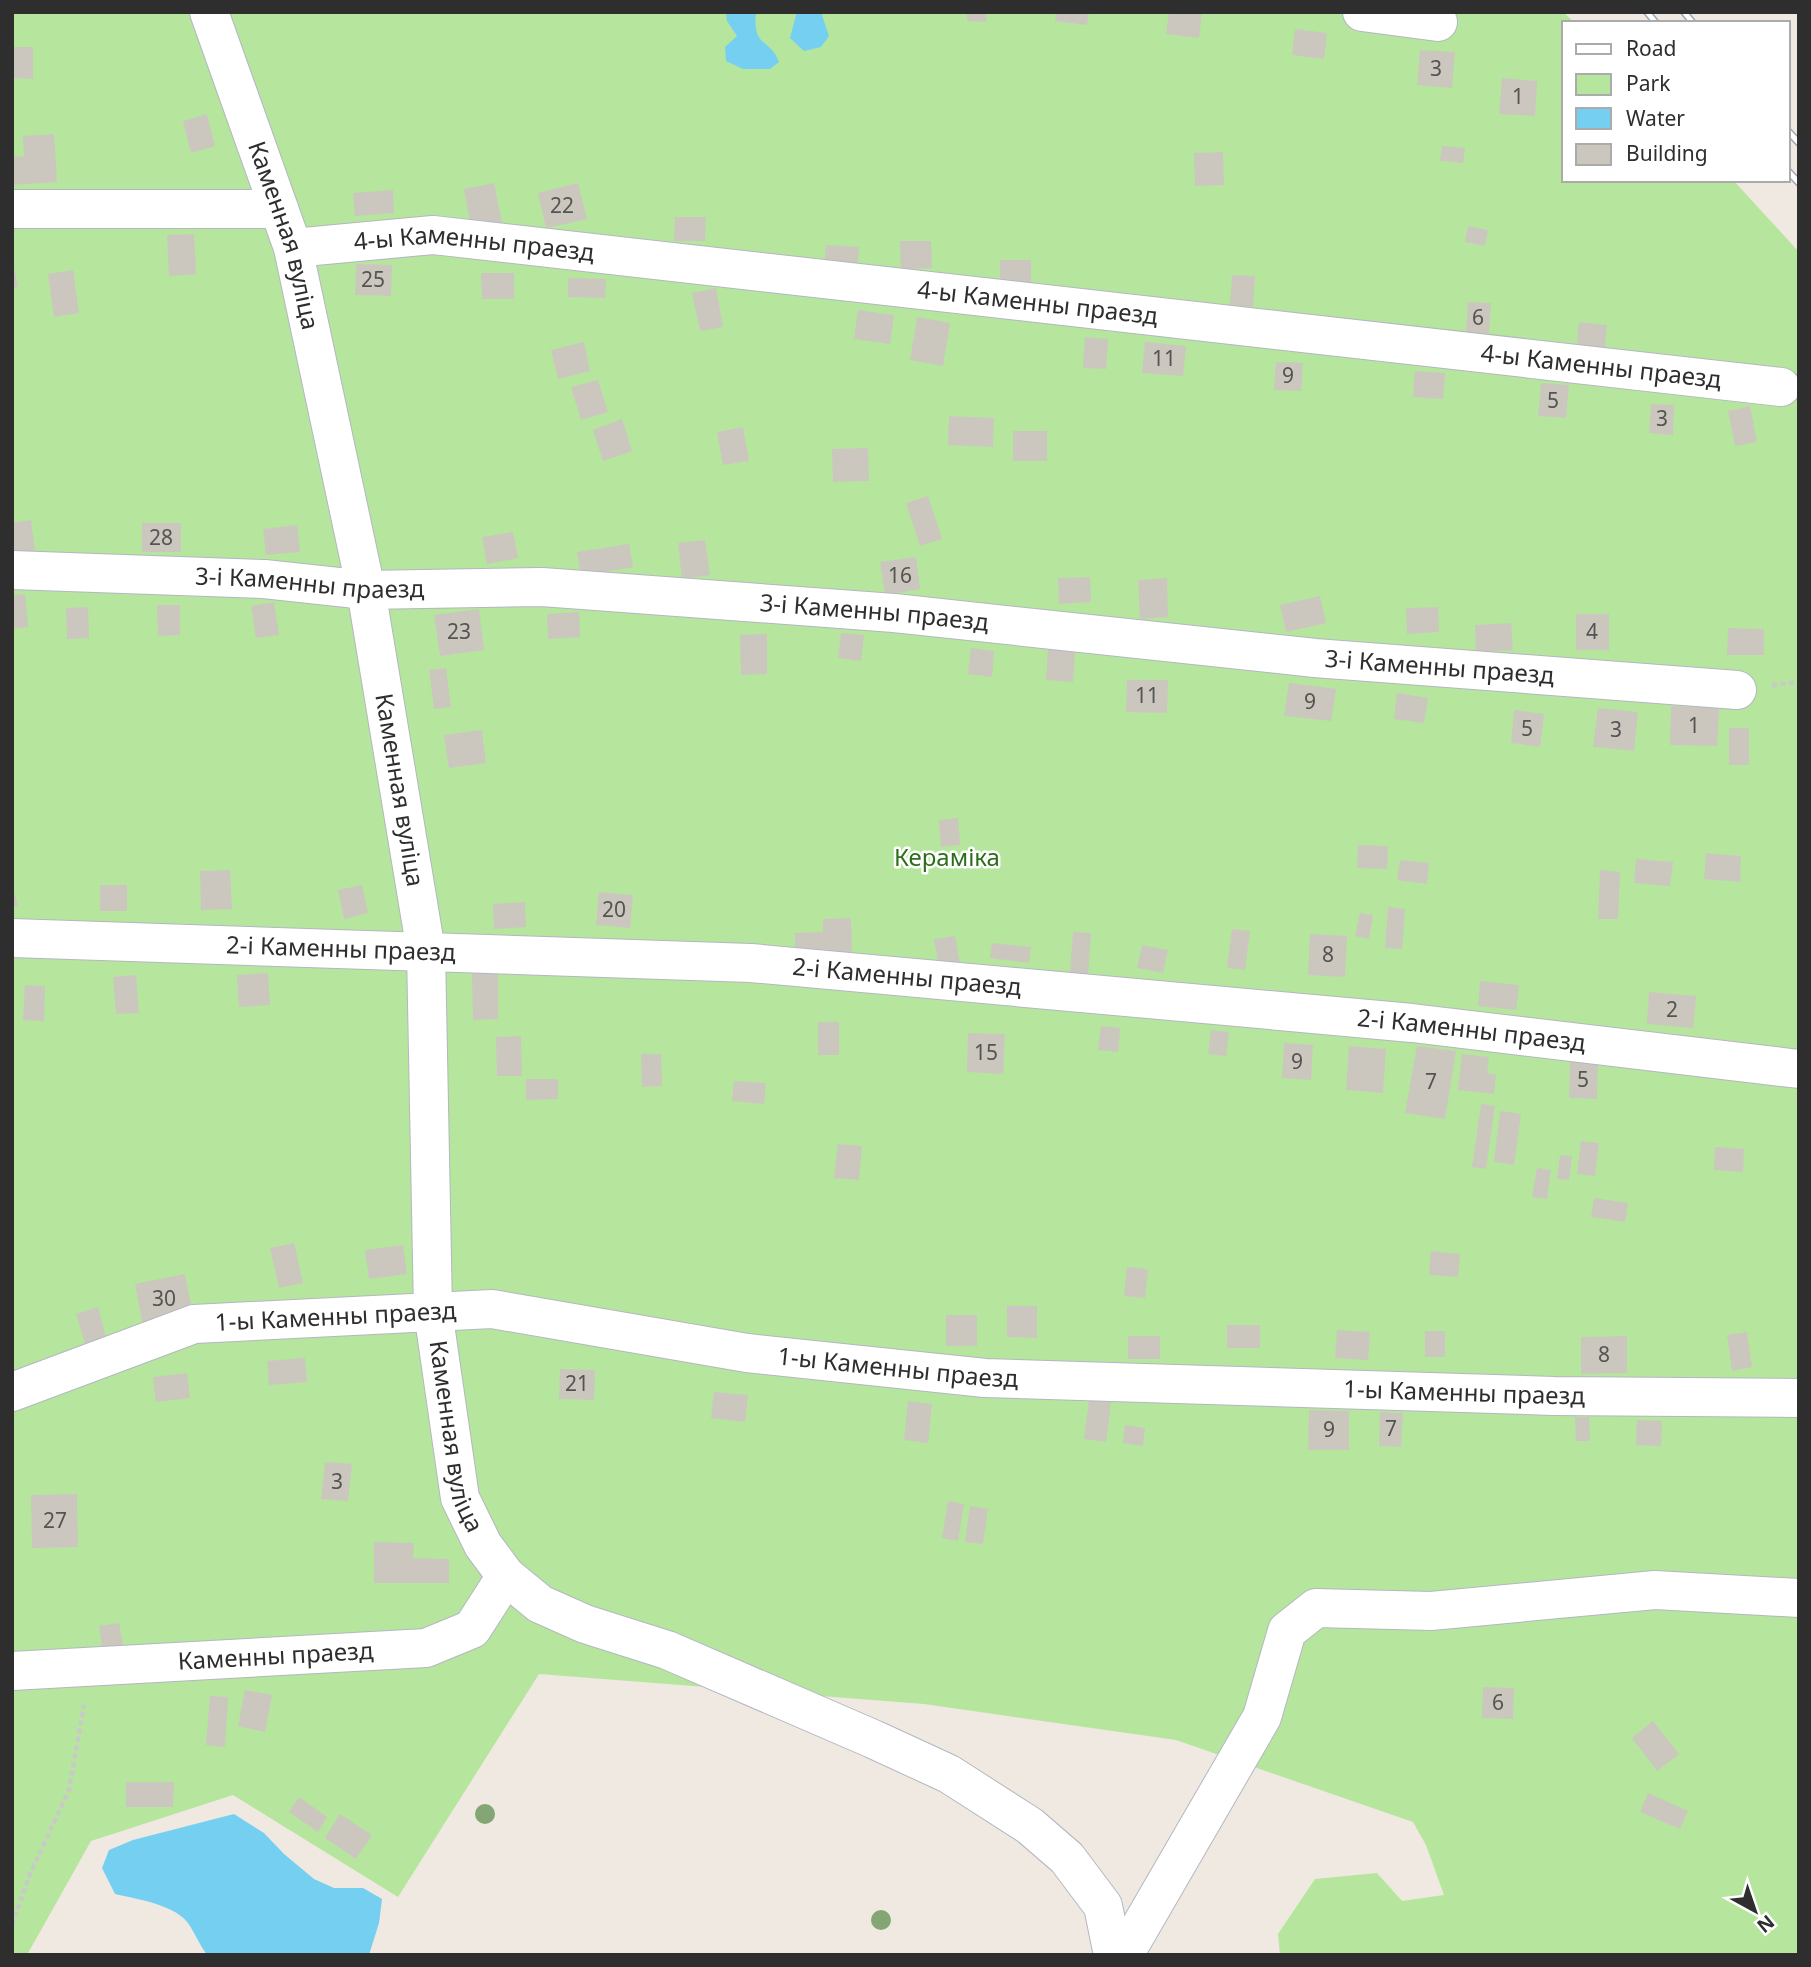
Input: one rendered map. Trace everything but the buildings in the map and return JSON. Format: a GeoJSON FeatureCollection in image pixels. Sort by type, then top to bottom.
{"type":"FeatureCollection","features":[{"type":"Feature","properties":{"kind":"street","name":"Каменная вуліца"},"geometry":{"type":"LineString","coordinates":[[209,12],[293,248],[366,590],[426,951],[433,1311],[460,1498],[483,1545],[506,1576],[540,1604],[585,1624],[667,1650],[760,1688],[949,1774],[1030,1826],[1067,1858],[1103,1906],[1113,1955]]}},
{"type":"Feature","properties":{"kind":"street"},"geometry":{"type":"LineString","coordinates":[[1362,12],[1438,22]]}},
{"type":"Feature","properties":{"kind":"street"},"geometry":{"type":"LineString","coordinates":[[12,209],[279,209]]}},
{"type":"Feature","properties":{"kind":"street","name":"4-ы Каменны праезд"},"geometry":{"type":"LineString","coordinates":[[293,248],[433,235],[1781,387]]}},
{"type":"Feature","properties":{"kind":"street","name":"3-і Каменны праезд"},"geometry":{"type":"LineString","coordinates":[[12,570],[264,579],[366,590],[542,587],[894,613],[1315,658],[1737,691]]}},
{"type":"Feature","properties":{"kind":"street","name":"2-і Каменны праезд"},"geometry":{"type":"LineString","coordinates":[[12,938],[751,963],[1412,1023],[1799,1069]]}},
{"type":"Feature","properties":{"kind":"street","name":"1-ы Каменны праезд"},"geometry":{"type":"LineString","coordinates":[[12,1392],[194,1324],[492,1309],[747,1353],[985,1378],[1554,1396],[1799,1398]]}},
{"type":"Feature","properties":{"kind":"street","name":"Каменны праезд"},"geometry":{"type":"LineString","coordinates":[[12,1671],[426,1648],[472,1629],[506,1576]]}},
{"type":"Feature","properties":{"kind":"street"},"geometry":{"type":"LineString","coordinates":[[1125,1955],[1262,1717],[1287,1631],[1316,1608],[1431,1611],[1655,1590],[1799,1598]]}},
{"type":"Feature","properties":{"kind":"path"},"geometry":{"type":"LineString","coordinates":[[12,1925],[30,1874],[69,1790],[90,1666]]}},
{"type":"Feature","properties":{"kind":"green space","name":"Кераміка"},"geometry":{"type":"Polygon","coordinates":[[[12,12],[1563,12],[1573,21],[1562,21],[1562,182],[1735,182],[1799,252],[1799,1955],[1280,1955],[1278,1934],[1315,1879],[1377,1873],[1402,1901],[1444,1895],[1426,1845],[1413,1822],[1176,1740],[924,1704],[539,1674],[398,1897],[233,1795],[91,1841],[27,1955],[12,1955],[12,12]]]}},
{"type":"Feature","properties":{"kind":"water"},"geometry":{"type":"Polygon","coordinates":[[[726,12],[756,12],[755,24],[759,37],[779,62],[770,69],[743,69],[726,61],[725,47],[737,36],[727,21],[726,12]]]}},
{"type":"Feature","properties":{"kind":"water"},"geometry":{"type":"Polygon","coordinates":[[[794,12],[821,12],[829,36],[821,47],[804,51],[790,38],[796,15],[794,12]]]}},
{"type":"Feature","properties":{"kind":"water"},"geometry":{"type":"Polygon","coordinates":[[[234,1814],[264,1833],[314,1879],[334,1888],[363,1888],[382,1899],[379,1923],[369,1955],[207,1955],[190,1926],[176,1913],[156,1904],[115,1894],[102,1868],[109,1850],[133,1840],[234,1814]]]}},
{"type":"Feature","properties":{"kind":"railway"},"geometry":{"type":"LineString","coordinates":[[1647,12],[1654,21]]}},
{"type":"Feature","properties":{"kind":"railway"},"geometry":{"type":"LineString","coordinates":[[1684,12],[1691,21]]}},
{"type":"Feature","properties":{"kind":"railway"},"geometry":{"type":"LineString","coordinates":[[1790,133],[1799,143]]}},
{"type":"Feature","properties":{"kind":"railway"},"geometry":{"type":"LineString","coordinates":[[1790,173],[1799,183]]}}]}
